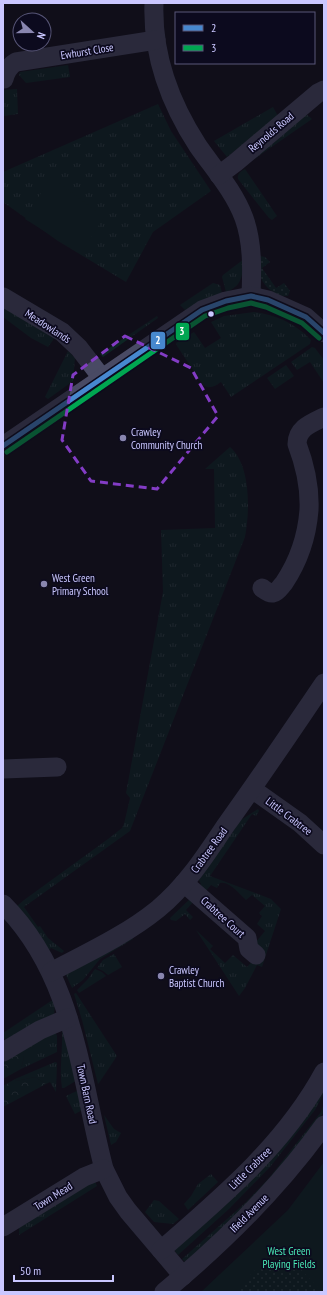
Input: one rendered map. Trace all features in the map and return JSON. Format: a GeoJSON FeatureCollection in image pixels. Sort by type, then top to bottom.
{"type":"FeatureCollection","features":[{"type":"Feature","properties":{"kind":"street"},"geometry":{"type":"LineString","coordinates":[[154,3],[156,40],[168,89],[176,109],[198,145],[219,175],[244,217],[252,252],[251,296]]}},
{"type":"Feature","properties":{"kind":"street","name":"Ewhurst Close"},"geometry":{"type":"LineString","coordinates":[[4,79],[8,69],[16,62],[156,40]]}},
{"type":"Feature","properties":{"kind":"street","name":"Reynolds Road"},"geometry":{"type":"LineString","coordinates":[[219,175],[318,93],[324,90]]}},
{"type":"Feature","properties":{"kind":"street"},"geometry":{"type":"LineString","coordinates":[[3,446],[202,310],[226,301],[251,296],[268,300],[306,317],[324,333]]}},
{"type":"Feature","properties":{"kind":"street","name":"Meadowlands"},"geometry":{"type":"LineString","coordinates":[[3,298],[62,332],[79,348],[102,378]]}},
{"type":"Feature","properties":{"kind":"street"},"geometry":{"type":"LineString","coordinates":[[262,588],[270,593],[277,591],[290,574],[302,544],[309,510],[307,475],[297,444],[297,439],[302,430],[324,417]]}},
{"type":"Feature","properties":{"kind":"street","name":"Crabtree Road"},"geometry":{"type":"LineString","coordinates":[[51,972],[141,922],[158,909],[184,883],[252,789],[324,683]]}},
{"type":"Feature","properties":{"kind":"street"},"geometry":{"type":"LineString","coordinates":[[3,769],[57,767]]}},
{"type":"Feature","properties":{"kind":"street","name":"Little Crabtree"},"geometry":{"type":"LineString","coordinates":[[252,789],[300,823],[324,845]]}},
{"type":"Feature","properties":{"kind":"street","name":"Crabtree Court"},"geometry":{"type":"LineString","coordinates":[[184,883],[247,938],[249,949],[256,955]]}},
{"type":"Feature","properties":{"kind":"street","name":"Town Barn Road"},"geometry":{"type":"LineString","coordinates":[[3,904],[21,924],[41,955],[51,972],[61,995],[76,1044],[104,1169],[118,1197],[128,1211],[183,1276]]}},
{"type":"Feature","properties":{"kind":"street"},"geometry":{"type":"LineString","coordinates":[[3,1052],[40,1030],[68,1018]]}},
{"type":"Feature","properties":{"kind":"street","name":"Little Crabtree"},"geometry":{"type":"LineString","coordinates":[[161,1250],[192,1223],[267,1152],[302,1108],[324,1072]]}},
{"type":"Feature","properties":{"kind":"street","name":"Ifield Avenue"},"geometry":{"type":"LineString","coordinates":[[164,1292],[208,1254],[276,1186],[294,1166],[324,1126]]}},
{"type":"Feature","properties":{"kind":"street","name":"Town Mead"},"geometry":{"type":"LineString","coordinates":[[3,1227],[84,1177],[104,1169]]}},
{"type":"Feature","properties":{"kind":"highlighted area"},"geometry":{"type":"Polygon","coordinates":[[[125,336],[191,368],[218,416],[157,489],[91,481],[62,440],[73,375],[125,336]]]}},
{"type":"Feature","properties":{"kind":"green space"},"geometry":{"type":"Polygon","coordinates":[[[68,65],[70,77],[26,83],[19,75],[20,72],[68,65]]]}},
{"type":"Feature","properties":{"kind":"green space"},"geometry":{"type":"Polygon","coordinates":[[[17,89],[18,114],[4,116],[3,90],[17,89]]]}},
{"type":"Feature","properties":{"kind":"green space"},"geometry":{"type":"Polygon","coordinates":[[[158,104],[171,131],[211,191],[153,232],[126,282],[58,241],[3,202],[3,172],[158,104]]]}},
{"type":"Feature","properties":{"kind":"green space"},"geometry":{"type":"Polygon","coordinates":[[[273,107],[278,116],[227,157],[214,141],[273,107]]]}},
{"type":"Feature","properties":{"kind":"green space"},"geometry":{"type":"Polygon","coordinates":[[[306,114],[312,119],[247,164],[306,114]]]}},
{"type":"Feature","properties":{"kind":"green space"},"geometry":{"type":"Polygon","coordinates":[[[245,169],[277,216],[272,220],[238,179],[239,173],[245,169]]]}},
{"type":"Feature","properties":{"kind":"green space"},"geometry":{"type":"Polygon","coordinates":[[[51,177],[104,217],[81,254],[25,219],[51,177]]]}},
{"type":"Feature","properties":{"kind":"green space"},"geometry":{"type":"Polygon","coordinates":[[[260,256],[265,257],[270,262],[262,268],[276,288],[284,283],[290,291],[288,296],[275,293],[264,284],[260,276],[260,256]]]}},
{"type":"Feature","properties":{"kind":"green space"},"geometry":{"type":"Polygon","coordinates":[[[244,259],[242,275],[239,283],[232,290],[226,292],[222,277],[223,275],[244,259]]]}},
{"type":"Feature","properties":{"kind":"green space"},"geometry":{"type":"Polygon","coordinates":[[[213,283],[220,285],[222,293],[185,310],[180,305],[213,283]]]}},
{"type":"Feature","properties":{"kind":"green space"},"geometry":{"type":"Polygon","coordinates":[[[3,303],[56,336],[48,347],[31,338],[3,317],[3,303]]]}},
{"type":"Feature","properties":{"kind":"green space"},"geometry":{"type":"Polygon","coordinates":[[[254,312],[270,315],[292,324],[311,340],[310,344],[231,397],[221,382],[210,387],[203,385],[176,343],[194,332],[205,348],[221,338],[211,322],[224,316],[254,312]]]}},
{"type":"Feature","properties":{"kind":"green space"},"geometry":{"type":"Polygon","coordinates":[[[157,316],[158,318],[103,357],[100,354],[157,316]]]}},
{"type":"Feature","properties":{"kind":"green space"},"geometry":{"type":"Polygon","coordinates":[[[312,347],[315,348],[324,360],[324,383],[310,362],[297,370],[291,362],[312,347]]]}},
{"type":"Feature","properties":{"kind":"green space"},"geometry":{"type":"Polygon","coordinates":[[[68,351],[75,358],[73,381],[48,399],[45,397],[68,351]]]}},
{"type":"Feature","properties":{"kind":"green space"},"geometry":{"type":"Polygon","coordinates":[[[286,365],[294,376],[275,389],[267,378],[286,365]]]}},
{"type":"Feature","properties":{"kind":"green space"},"geometry":{"type":"Polygon","coordinates":[[[230,447],[237,455],[242,465],[247,489],[248,514],[245,537],[130,831],[24,907],[48,938],[64,951],[62,953],[51,948],[49,950],[17,906],[108,839],[122,828],[124,824],[130,798],[126,793],[163,592],[161,530],[215,528],[214,469],[205,469],[230,447]]]}},
{"type":"Feature","properties":{"kind":"green space"},"geometry":{"type":"Polygon","coordinates":[[[258,809],[259,811],[256,816],[252,814],[210,876],[271,899],[281,909],[262,967],[257,965],[239,996],[196,930],[213,946],[210,949],[225,963],[233,955],[247,967],[263,950],[255,943],[265,931],[257,924],[262,916],[259,913],[265,906],[252,895],[246,900],[231,886],[224,883],[220,883],[217,888],[211,885],[204,893],[199,887],[201,884],[199,880],[241,820],[258,809]]]}},
{"type":"Feature","properties":{"kind":"green space"},"geometry":{"type":"Polygon","coordinates":[[[192,897],[195,900],[186,910],[193,917],[190,920],[185,914],[176,921],[171,920],[170,918],[192,897]]]}},
{"type":"Feature","properties":{"kind":"green space"},"geometry":{"type":"Polygon","coordinates":[[[132,936],[133,939],[100,959],[83,980],[72,988],[65,973],[132,936]]]}},
{"type":"Feature","properties":{"kind":"green space"},"geometry":{"type":"Polygon","coordinates":[[[114,954],[122,967],[108,975],[97,968],[103,960],[114,954]]]}},
{"type":"Feature","properties":{"kind":"green space"},"geometry":{"type":"Polygon","coordinates":[[[95,969],[102,972],[106,976],[79,993],[77,990],[95,969]]]}},
{"type":"Feature","properties":{"kind":"green space"},"geometry":{"type":"Polygon","coordinates":[[[76,993],[117,1056],[98,1084],[74,994],[76,993]]]}},
{"type":"Feature","properties":{"kind":"green space"},"geometry":{"type":"Polygon","coordinates":[[[54,999],[54,1016],[8,1041],[3,1038],[3,1033],[54,999]]]}},
{"type":"Feature","properties":{"kind":"green space"},"geometry":{"type":"Polygon","coordinates":[[[54,1029],[57,1036],[57,1052],[21,1069],[24,1057],[16,1051],[54,1029]]]}},
{"type":"Feature","properties":{"kind":"green space"},"geometry":{"type":"Polygon","coordinates":[[[62,1030],[79,1079],[64,1088],[62,1088],[61,1074],[62,1030]]]}},
{"type":"Feature","properties":{"kind":"green space"},"geometry":{"type":"Polygon","coordinates":[[[16,1051],[24,1057],[21,1069],[3,1079],[3,1056],[16,1051]]]}},
{"type":"Feature","properties":{"kind":"green space"},"geometry":{"type":"Polygon","coordinates":[[[55,1062],[57,1063],[56,1092],[50,1082],[46,1084],[35,1077],[16,1081],[15,1079],[55,1062]]]}},
{"type":"Feature","properties":{"kind":"green space"},"geometry":{"type":"Polygon","coordinates":[[[35,1077],[46,1084],[3,1107],[3,1086],[15,1079],[16,1081],[35,1077]]]}},
{"type":"Feature","properties":{"kind":"green space"},"geometry":{"type":"Polygon","coordinates":[[[324,1081],[324,1093],[315,1110],[270,1167],[229,1209],[178,1255],[171,1246],[324,1081]]]}},
{"type":"Feature","properties":{"kind":"green space"},"geometry":{"type":"Polygon","coordinates":[[[81,1089],[86,1108],[75,1114],[66,1096],[81,1089]]]}},
{"type":"Feature","properties":{"kind":"green space"},"geometry":{"type":"Polygon","coordinates":[[[324,1103],[324,1112],[301,1143],[239,1215],[186,1263],[182,1259],[245,1203],[269,1178],[321,1112],[324,1103]]]}},
{"type":"Feature","properties":{"kind":"green space"},"geometry":{"type":"Polygon","coordinates":[[[104,1115],[114,1129],[121,1133],[116,1142],[111,1145],[104,1115]]]}},
{"type":"Feature","properties":{"kind":"green space","name":"West Green Playing Fields"},"geometry":{"type":"Polygon","coordinates":[[[324,1162],[324,1292],[201,1292],[288,1210],[324,1162]]]}},
{"type":"Feature","properties":{"kind":"green space"},"geometry":{"type":"Polygon","coordinates":[[[211,1174],[218,1182],[188,1210],[184,1204],[198,1184],[211,1174]]]}},
{"type":"Feature","properties":{"kind":"green space"},"geometry":{"type":"Polygon","coordinates":[[[94,1179],[97,1186],[19,1235],[19,1227],[94,1179]]]}},
{"type":"Feature","properties":{"kind":"green space"},"geometry":{"type":"Polygon","coordinates":[[[154,1200],[159,1201],[179,1219],[173,1224],[154,1222],[145,1212],[154,1200]]]}},
{"type":"Feature","properties":{"kind":"green space"},"geometry":{"type":"Polygon","coordinates":[[[290,1258],[322,1292],[238,1292],[252,1273],[267,1260],[290,1258]]]}},
{"type":"Feature","properties":{"kind":"transit line","name":"2"},"geometry":{"type":"LineString","coordinates":[[3,446],[202,310],[226,301],[251,296],[268,300],[306,317],[324,333]]}},
{"type":"Feature","properties":{"kind":"transit line","name":"3"},"geometry":{"type":"LineString","coordinates":[[7,452],[205,316],[228,308],[251,303],[266,307],[302,323],[319,338]]}},
{"type":"Feature","properties":{"kind":"place","name":"Crawley Community Church"},"geometry":{"type":"Point","coordinates":[123,438]}},
{"type":"Feature","properties":{"kind":"place","name":"West Green Primary School"},"geometry":{"type":"Point","coordinates":[44,584]}},
{"type":"Feature","properties":{"kind":"place","name":"Crawley Baptist Church"},"geometry":{"type":"Point","coordinates":[161,976]}}]}
